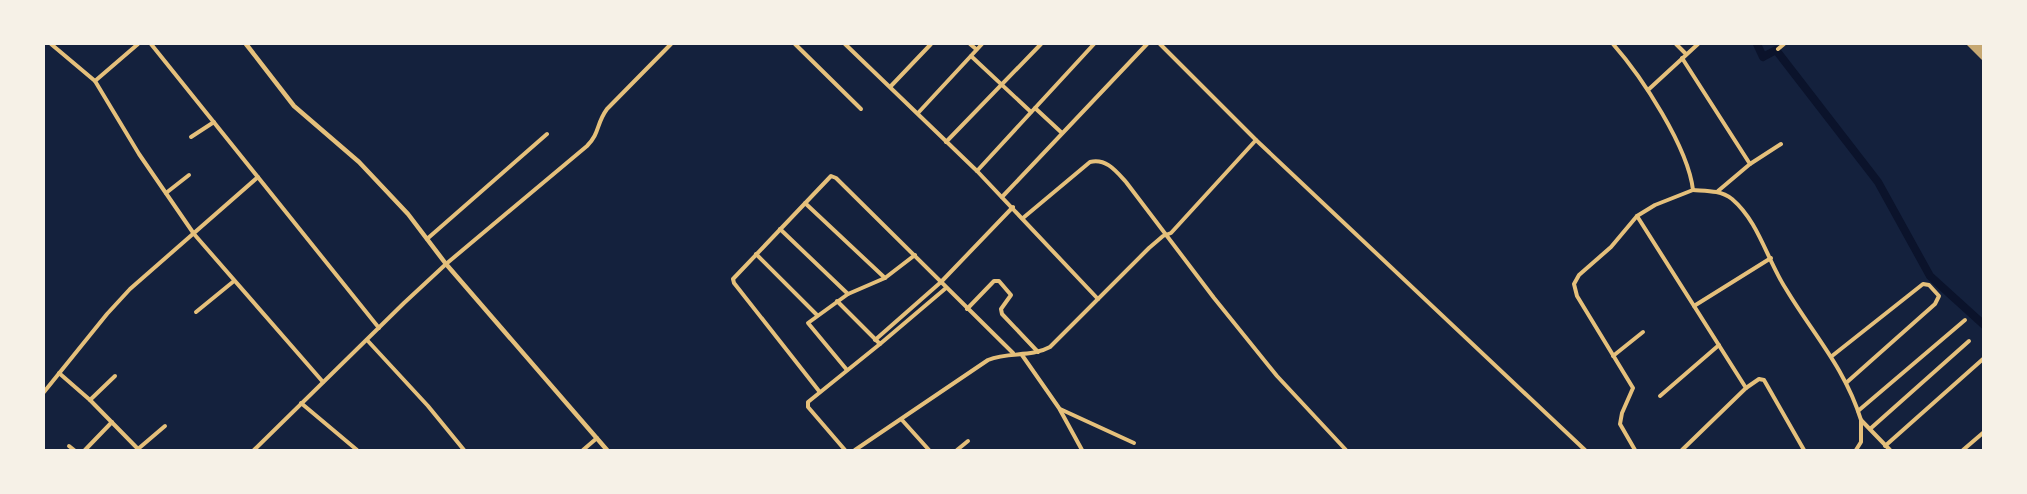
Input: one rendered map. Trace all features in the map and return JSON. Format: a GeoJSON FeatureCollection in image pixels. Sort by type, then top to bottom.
{"type":"FeatureCollection","features":[{"type":"Feature","properties":{"kind":"street"},"geometry":{"type":"LineString","coordinates":[[51,44],[95,81],[139,154],[194,234],[323,382]]}},
{"type":"Feature","properties":{"kind":"street"},"geometry":{"type":"LineString","coordinates":[[95,81],[138,44]]}},
{"type":"Feature","properties":{"kind":"street"},"geometry":{"type":"LineString","coordinates":[[152,44],[379,328]]}},
{"type":"Feature","properties":{"kind":"street"},"geometry":{"type":"LineString","coordinates":[[246,44],[294,106],[374,177],[607,450]]}},
{"type":"Feature","properties":{"kind":"street"},"geometry":{"type":"LineString","coordinates":[[254,450],[446,264],[587,146],[596,136],[599,119],[606,110],[671,44]]}},
{"type":"Feature","properties":{"kind":"street"},"geometry":{"type":"LineString","coordinates":[[795,44],[861,109]]}},
{"type":"Feature","properties":{"kind":"street"},"geometry":{"type":"LineString","coordinates":[[846,44],[1013,207],[1098,299]]}},
{"type":"Feature","properties":{"kind":"street"},"geometry":{"type":"LineString","coordinates":[[891,86],[931,44]]}},
{"type":"Feature","properties":{"kind":"street"},"geometry":{"type":"LineString","coordinates":[[970,44],[976,49]]}},
{"type":"Feature","properties":{"kind":"street"},"geometry":{"type":"LineString","coordinates":[[918,113],[982,44]]}},
{"type":"Feature","properties":{"kind":"street"},"geometry":{"type":"LineString","coordinates":[[946,142],[1041,44]]}},
{"type":"Feature","properties":{"kind":"street"},"geometry":{"type":"LineString","coordinates":[[977,171],[1094,44]]}},
{"type":"Feature","properties":{"kind":"street"},"geometry":{"type":"LineString","coordinates":[[1002,197],[1147,44]]}},
{"type":"Feature","properties":{"kind":"street"},"geometry":{"type":"LineString","coordinates":[[1160,44],[1256,140],[1585,450]]}},
{"type":"Feature","properties":{"kind":"street"},"geometry":{"type":"LineString","coordinates":[[1613,44],[1634,68],[1648,90],[1685,160],[1693,190]]}},
{"type":"Feature","properties":{"kind":"street"},"geometry":{"type":"LineString","coordinates":[[1676,44],[1686,54]]}},
{"type":"Feature","properties":{"kind":"street"},"geometry":{"type":"LineString","coordinates":[[1648,90],[1698,44]]}},
{"type":"Feature","properties":{"kind":"street"},"geometry":{"type":"LineString","coordinates":[[1778,49],[1784,44]]}},
{"type":"Feature","properties":{"kind":"street"},"geometry":{"type":"LineString","coordinates":[[971,56],[1000,84],[1062,133]]}},
{"type":"Feature","properties":{"kind":"street"},"geometry":{"type":"LineString","coordinates":[[1682,58],[1750,165]]}},
{"type":"Feature","properties":{"kind":"street"},"geometry":{"type":"LineString","coordinates":[[190,137],[214,122]]}},
{"type":"Feature","properties":{"kind":"street"},"geometry":{"type":"LineString","coordinates":[[427,238],[547,134]]}},
{"type":"Feature","properties":{"kind":"street"},"geometry":{"type":"LineString","coordinates":[[855,450],[988,360],[1013,353],[1022,355],[1038,352],[1050,347],[1158,240],[1178,226],[1256,140]]}},
{"type":"Feature","properties":{"kind":"street"},"geometry":{"type":"LineString","coordinates":[[1718,191],[1781,144]]}},
{"type":"Feature","properties":{"kind":"street"},"geometry":{"type":"LineString","coordinates":[[1023,218],[1090,162],[1100,160],[1109,165],[1277,376],[1346,450]]}},
{"type":"Feature","properties":{"kind":"street"},"geometry":{"type":"LineString","coordinates":[[166,193],[189,175]]}},
{"type":"Feature","properties":{"kind":"street"},"geometry":{"type":"LineString","coordinates":[[819,391],[735,283],[735,276],[805,202],[830,177],[834,176],[1013,353]]}},
{"type":"Feature","properties":{"kind":"street"},"geometry":{"type":"LineString","coordinates":[[44,392],[130,289],[258,177]]}},
{"type":"Feature","properties":{"kind":"street"},"geometry":{"type":"LineString","coordinates":[[1635,450],[1620,424],[1622,413],[1633,388],[1577,296],[1574,284],[1579,275],[1611,248],[1637,216],[1654,205],[1693,190],[1718,191],[1738,205],[1760,237],[1784,287],[1832,356],[1846,383],[1861,420],[1861,442],[1856,450]]}},
{"type":"Feature","properties":{"kind":"street"},"geometry":{"type":"LineString","coordinates":[[805,202],[885,278]]}},
{"type":"Feature","properties":{"kind":"street"},"geometry":{"type":"LineString","coordinates":[[875,340],[932,291],[1013,207]]}},
{"type":"Feature","properties":{"kind":"street"},"geometry":{"type":"LineString","coordinates":[[1637,216],[1746,388]]}},
{"type":"Feature","properties":{"kind":"street"},"geometry":{"type":"LineString","coordinates":[[780,229],[848,294]]}},
{"type":"Feature","properties":{"kind":"street"},"geometry":{"type":"LineString","coordinates":[[756,254],[817,315]]}},
{"type":"Feature","properties":{"kind":"street"},"geometry":{"type":"LineString","coordinates":[[847,370],[808,324],[808,321],[848,294],[885,278],[915,255]]}},
{"type":"Feature","properties":{"kind":"street"},"geometry":{"type":"LineString","coordinates":[[1694,306],[1771,258]]}},
{"type":"Feature","properties":{"kind":"street"},"geometry":{"type":"LineString","coordinates":[[196,312],[234,281]]}},
{"type":"Feature","properties":{"kind":"street"},"geometry":{"type":"LineString","coordinates":[[967,309],[994,281],[999,281],[1011,295],[1000,309],[1002,314],[1038,352]]}},
{"type":"Feature","properties":{"kind":"street"},"geometry":{"type":"LineString","coordinates":[[1832,356],[1923,284],[1929,285],[1939,296],[1940,299],[1935,304],[1846,383]]}},
{"type":"Feature","properties":{"kind":"street"},"geometry":{"type":"LineString","coordinates":[[845,450],[807,405],[819,391],[880,344],[946,288]]}},
{"type":"Feature","properties":{"kind":"street"},"geometry":{"type":"LineString","coordinates":[[932,291],[937,296]]}},
{"type":"Feature","properties":{"kind":"street"},"geometry":{"type":"LineString","coordinates":[[837,301],[880,344]]}},
{"type":"Feature","properties":{"kind":"street"},"geometry":{"type":"LineString","coordinates":[[1858,411],[1965,320]]}},
{"type":"Feature","properties":{"kind":"street"},"geometry":{"type":"LineString","coordinates":[[1613,356],[1643,332]]}},
{"type":"Feature","properties":{"kind":"street"},"geometry":{"type":"LineString","coordinates":[[367,340],[428,406],[464,450]]}},
{"type":"Feature","properties":{"kind":"street"},"geometry":{"type":"LineString","coordinates":[[1870,429],[1969,340]]}},
{"type":"Feature","properties":{"kind":"street"},"geometry":{"type":"LineString","coordinates":[[1660,396],[1719,345]]}},
{"type":"Feature","properties":{"kind":"street"},"geometry":{"type":"LineString","coordinates":[[1022,355],[1059,408],[1082,450]]}},
{"type":"Feature","properties":{"kind":"street"},"geometry":{"type":"LineString","coordinates":[[1885,446],[1983,359]]}},
{"type":"Feature","properties":{"kind":"street"},"geometry":{"type":"LineString","coordinates":[[59,373],[90,400],[139,450],[165,426]]}},
{"type":"Feature","properties":{"kind":"street"},"geometry":{"type":"LineString","coordinates":[[90,400],[115,376]]}},
{"type":"Feature","properties":{"kind":"street"},"geometry":{"type":"LineString","coordinates":[[1682,450],[1757,380],[1764,380],[1804,450]]}},
{"type":"Feature","properties":{"kind":"street"},"geometry":{"type":"LineString","coordinates":[[301,403],[357,450]]}},
{"type":"Feature","properties":{"kind":"street"},"geometry":{"type":"LineString","coordinates":[[1059,408],[1134,443]]}},
{"type":"Feature","properties":{"kind":"street"},"geometry":{"type":"LineString","coordinates":[[902,420],[928,450]]}},
{"type":"Feature","properties":{"kind":"street"},"geometry":{"type":"LineString","coordinates":[[1861,420],[1890,450]]}},
{"type":"Feature","properties":{"kind":"street"},"geometry":{"type":"LineString","coordinates":[[85,450],[112,422]]}},
{"type":"Feature","properties":{"kind":"street"},"geometry":{"type":"LineString","coordinates":[[1963,450],[1983,432]]}},
{"type":"Feature","properties":{"kind":"street"},"geometry":{"type":"LineString","coordinates":[[583,450],[597,438]]}},
{"type":"Feature","properties":{"kind":"street"},"geometry":{"type":"LineString","coordinates":[[957,450],[968,441]]}},
{"type":"Feature","properties":{"kind":"street"},"geometry":{"type":"LineString","coordinates":[[69,446],[74,450]]}},
{"type":"Feature","properties":{"kind":"building"},"geometry":{"type":"Polygon","coordinates":[[[1966,44],[1984,44],[1984,58],[1982,60],[1966,44]]]}},
{"type":"Feature","properties":{"kind":"waterway"},"geometry":{"type":"LineString","coordinates":[[1757,44],[1763,57],[1776,50],[1878,182],[1930,276],[1984,325]]}}]}
